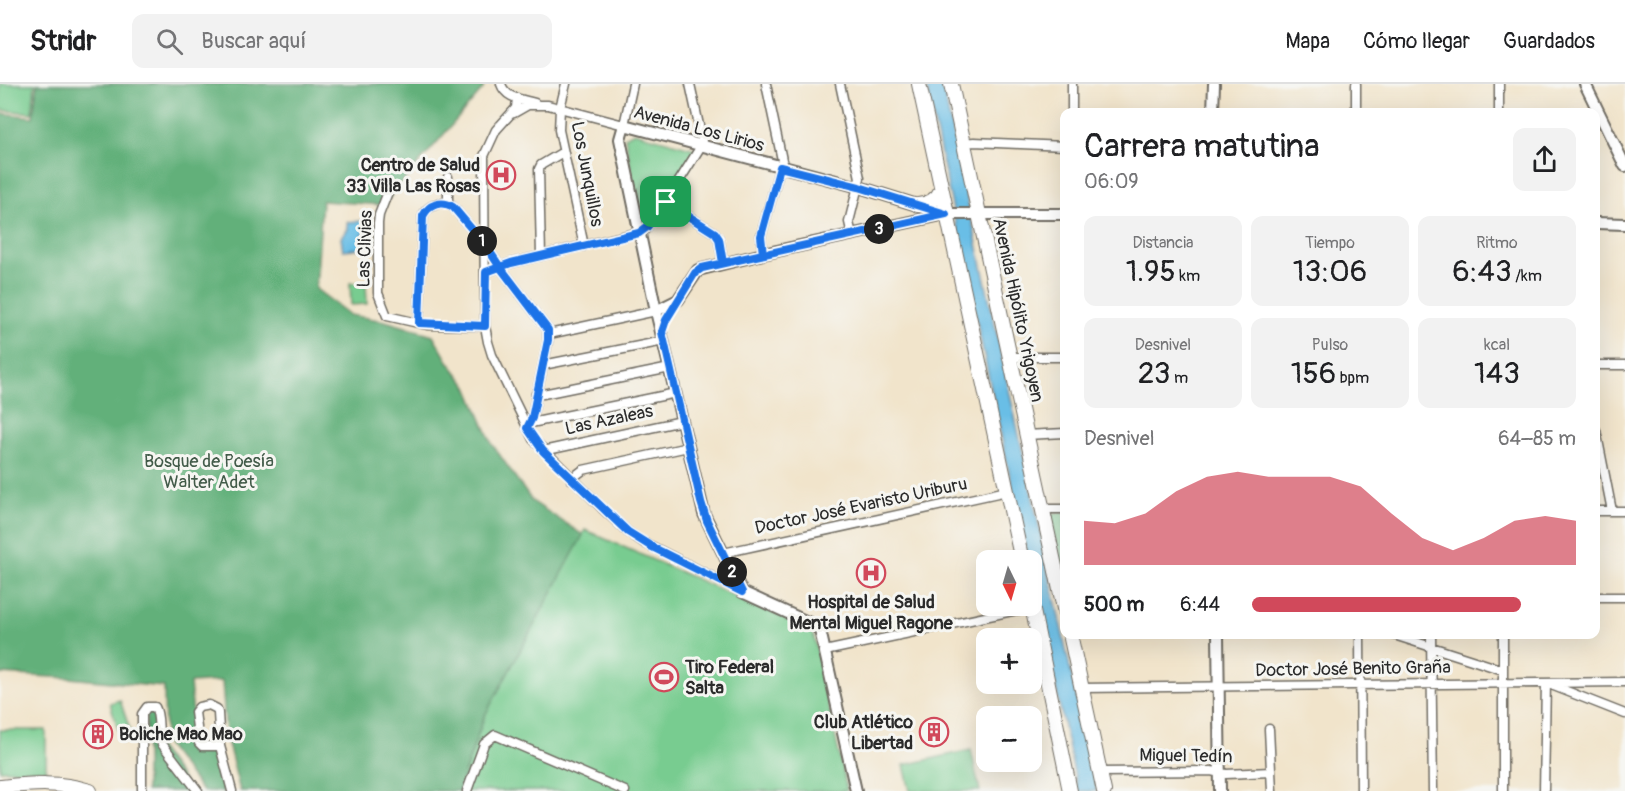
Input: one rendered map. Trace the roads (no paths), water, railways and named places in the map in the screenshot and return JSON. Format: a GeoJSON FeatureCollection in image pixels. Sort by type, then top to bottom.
{"type":"FeatureCollection","features":[{"type":"Feature","properties":{"kind":"highway"},"geometry":{"type":"LineString","coordinates":[[919,84],[1020,550]]}},
{"type":"Feature","properties":{"kind":"highway","name":"Avenida Hipólito Yrigoyen"},"geometry":{"type":"LineString","coordinates":[[951,84],[1060,589]]}},
{"type":"Feature","properties":{"kind":"highway"},"geometry":{"type":"LineString","coordinates":[[918,205],[935,199],[941,190]]}},
{"type":"Feature","properties":{"kind":"highway"},"geometry":{"type":"LineString","coordinates":[[1034,616],[1070,791]]}},
{"type":"Feature","properties":{"kind":"highway"},"geometry":{"type":"LineString","coordinates":[[1071,639],[1104,791]]}},
{"type":"Feature","properties":{"kind":"highway"},"geometry":{"type":"LineString","coordinates":[[0,787],[41,783],[90,791]]}},
{"type":"Feature","properties":{"kind":"street"},"geometry":{"type":"LineString","coordinates":[[501,84],[506,93],[542,105]]}},
{"type":"Feature","properties":{"kind":"street","name":"Los Junquillos"},"geometry":{"type":"LineString","coordinates":[[566,84],[560,108],[559,130],[584,246]]}},
{"type":"Feature","properties":{"kind":"street"},"geometry":{"type":"LineString","coordinates":[[633,84],[620,144],[639,233],[704,514],[742,592]]}},
{"type":"Feature","properties":{"kind":"street"},"geometry":{"type":"LineString","coordinates":[[486,272],[541,256],[639,233],[647,227],[666,202],[701,146],[702,139],[690,84]]}},
{"type":"Feature","properties":{"kind":"street"},"geometry":{"type":"LineString","coordinates":[[763,254],[761,236],[782,160],[766,84]]}},
{"type":"Feature","properties":{"kind":"street"},"geometry":{"type":"LineString","coordinates":[[840,84],[860,178],[849,222],[852,235]]}},
{"type":"Feature","properties":{"kind":"street"},"geometry":{"type":"LineString","coordinates":[[1072,84],[1072,108]]}},
{"type":"Feature","properties":{"kind":"street"},"geometry":{"type":"LineString","coordinates":[[1213,108],[1214,84]]}},
{"type":"Feature","properties":{"kind":"street"},"geometry":{"type":"LineString","coordinates":[[1356,84],[1356,108]]}},
{"type":"Feature","properties":{"kind":"street"},"geometry":{"type":"LineString","coordinates":[[1499,84],[1499,108]]}},
{"type":"Feature","properties":{"kind":"street"},"geometry":{"type":"LineString","coordinates":[[1585,84],[1597,108]]}},
{"type":"Feature","properties":{"kind":"street"},"geometry":{"type":"LineString","coordinates":[[517,98],[518,105],[496,130],[484,156],[485,326],[492,355],[543,451],[628,532],[643,542],[816,627],[822,636],[856,791]]}},
{"type":"Feature","properties":{"kind":"street","name":"Avenida Los Lirios"},"geometry":{"type":"LineString","coordinates":[[513,113],[528,105],[560,108],[859,187],[946,214]]}},
{"type":"Feature","properties":{"kind":"street"},"geometry":{"type":"LineString","coordinates":[[1600,115],[1625,166]]}},
{"type":"Feature","properties":{"kind":"street"},"geometry":{"type":"LineString","coordinates":[[963,143],[1060,146]]}},
{"type":"Feature","properties":{"kind":"street"},"geometry":{"type":"LineString","coordinates":[[541,256],[539,169],[541,165],[563,152]]}},
{"type":"Feature","properties":{"kind":"street"},"geometry":{"type":"LineString","coordinates":[[448,177],[448,204],[486,246],[546,325],[549,334],[529,426]]}},
{"type":"Feature","properties":{"kind":"street","name":"Las Clivias"},"geometry":{"type":"LineString","coordinates":[[388,192],[379,215],[379,298],[389,318],[419,323],[485,326]]}},
{"type":"Feature","properties":{"kind":"street"},"geometry":{"type":"LineString","coordinates":[[666,202],[715,233],[719,239],[723,263]]}},
{"type":"Feature","properties":{"kind":"street"},"geometry":{"type":"LineString","coordinates":[[419,323],[424,214],[435,204],[448,204]]}},
{"type":"Feature","properties":{"kind":"street"},"geometry":{"type":"LineString","coordinates":[[663,337],[666,320],[698,270],[946,214],[1060,214]]}},
{"type":"Feature","properties":{"kind":"street"},"geometry":{"type":"LineString","coordinates":[[471,228],[478,227],[485,222]]}},
{"type":"Feature","properties":{"kind":"street"},"geometry":{"type":"LineString","coordinates":[[1600,223],[1625,224]]}},
{"type":"Feature","properties":{"kind":"street"},"geometry":{"type":"LineString","coordinates":[[549,334],[656,311],[678,300]]}},
{"type":"Feature","properties":{"kind":"street"},"geometry":{"type":"LineString","coordinates":[[543,364],[663,337]]}},
{"type":"Feature","properties":{"kind":"street"},"geometry":{"type":"LineString","coordinates":[[1010,357],[1060,357]]}},
{"type":"Feature","properties":{"kind":"street"},"geometry":{"type":"LineString","coordinates":[[1600,365],[1625,365]]}},
{"type":"Feature","properties":{"kind":"street"},"geometry":{"type":"LineString","coordinates":[[536,394],[670,368]]}},
{"type":"Feature","properties":{"kind":"street"},"geometry":{"type":"LineString","coordinates":[[529,426],[676,393]]}},
{"type":"Feature","properties":{"kind":"street","name":"Las Azaleas"},"geometry":{"type":"LineString","coordinates":[[543,451],[682,421]]}},
{"type":"Feature","properties":{"kind":"street"},"geometry":{"type":"LineString","coordinates":[[1026,435],[1060,433]]}},
{"type":"Feature","properties":{"kind":"street"},"geometry":{"type":"LineString","coordinates":[[571,479],[583,470],[688,447]]}},
{"type":"Feature","properties":{"kind":"street"},"geometry":{"type":"LineString","coordinates":[[1600,450],[1612,511]]}},
{"type":"Feature","properties":{"kind":"street","name":"Doctor José Evaristo Uriburu"},"geometry":{"type":"LineString","coordinates":[[723,553],[1007,491]]}},
{"type":"Feature","properties":{"kind":"street"},"geometry":{"type":"LineString","coordinates":[[1043,509],[1060,509]]}},
{"type":"Feature","properties":{"kind":"street"},"geometry":{"type":"LineString","coordinates":[[1600,511],[1625,511]]}},
{"type":"Feature","properties":{"kind":"street"},"geometry":{"type":"LineString","coordinates":[[1600,597],[1625,597]]}},
{"type":"Feature","properties":{"kind":"street"},"geometry":{"type":"LineString","coordinates":[[825,651],[986,616]]}},
{"type":"Feature","properties":{"kind":"street"},"geometry":{"type":"LineString","coordinates":[[1218,639],[1220,791]]}},
{"type":"Feature","properties":{"kind":"street"},"geometry":{"type":"LineString","coordinates":[[1360,639],[1361,791]]}},
{"type":"Feature","properties":{"kind":"street"},"geometry":{"type":"LineString","coordinates":[[1405,639],[1503,670]]}},
{"type":"Feature","properties":{"kind":"street"},"geometry":{"type":"LineString","coordinates":[[1431,639],[1432,791]]}},
{"type":"Feature","properties":{"kind":"street"},"geometry":{"type":"LineString","coordinates":[[1503,639],[1503,791]]}},
{"type":"Feature","properties":{"kind":"street","name":"Doctor José Benito Graña"},"geometry":{"type":"LineString","coordinates":[[1081,688],[1625,682]]}},
{"type":"Feature","properties":{"kind":"street"},"geometry":{"type":"LineString","coordinates":[[1544,791],[1546,683],[1625,714]]}},
{"type":"Feature","properties":{"kind":"street"},"geometry":{"type":"LineString","coordinates":[[220,746],[202,746],[199,743],[195,712],[204,705],[217,709],[219,713],[220,746],[232,791]]}},
{"type":"Feature","properties":{"kind":"street"},"geometry":{"type":"LineString","coordinates":[[142,791],[142,714],[150,706],[155,707],[157,712],[162,744],[198,791]]}},
{"type":"Feature","properties":{"kind":"street"},"geometry":{"type":"LineString","coordinates":[[1269,729],[1272,791]]}},
{"type":"Feature","properties":{"kind":"street"},"geometry":{"type":"LineString","coordinates":[[467,791],[484,744],[495,735],[613,789],[625,791]]}},
{"type":"Feature","properties":{"kind":"street","name":"Miguel Tedín"},"geometry":{"type":"LineString","coordinates":[[1100,772],[1226,774],[1271,772]]}},
{"type":"Feature","properties":{"kind":"water"},"geometry":{"type":"Polygon","coordinates":[[[926,84],[942,84],[1060,622],[1060,639],[1064,639],[1097,791],[1078,791],[1040,616],[1042,550],[1026,550],[926,84]]]}},
{"type":"Feature","properties":{"kind":"water"},"geometry":{"type":"Polygon","coordinates":[[[367,221],[369,225],[363,235],[365,248],[343,250],[341,238],[348,229],[347,222],[367,221]]]}},
{"type":"Feature","properties":{"kind":"place","name":"Centro de Salud 33 Villa Las Rosas"},"geometry":{"type":"Point","coordinates":[501,175]}},
{"type":"Feature","properties":{"kind":"place","name":"Hospital de Salud Mental Miguel Ragone"},"geometry":{"type":"Point","coordinates":[871,573]}},
{"type":"Feature","properties":{"kind":"place","name":"Tiro Federal Salta"},"geometry":{"type":"Point","coordinates":[664,677]}},
{"type":"Feature","properties":{"kind":"place","name":"Club Atlético Libertad"},"geometry":{"type":"Point","coordinates":[934,732]}},
{"type":"Feature","properties":{"kind":"place","name":"Boliche Mao Mao"},"geometry":{"type":"Point","coordinates":[98,734]}},
{"type":"Feature","properties":{"kind":"park label","name":"Bosque de Poesía Walter Adet"},"geometry":{"type":"Point","coordinates":[209,472]}}]}
